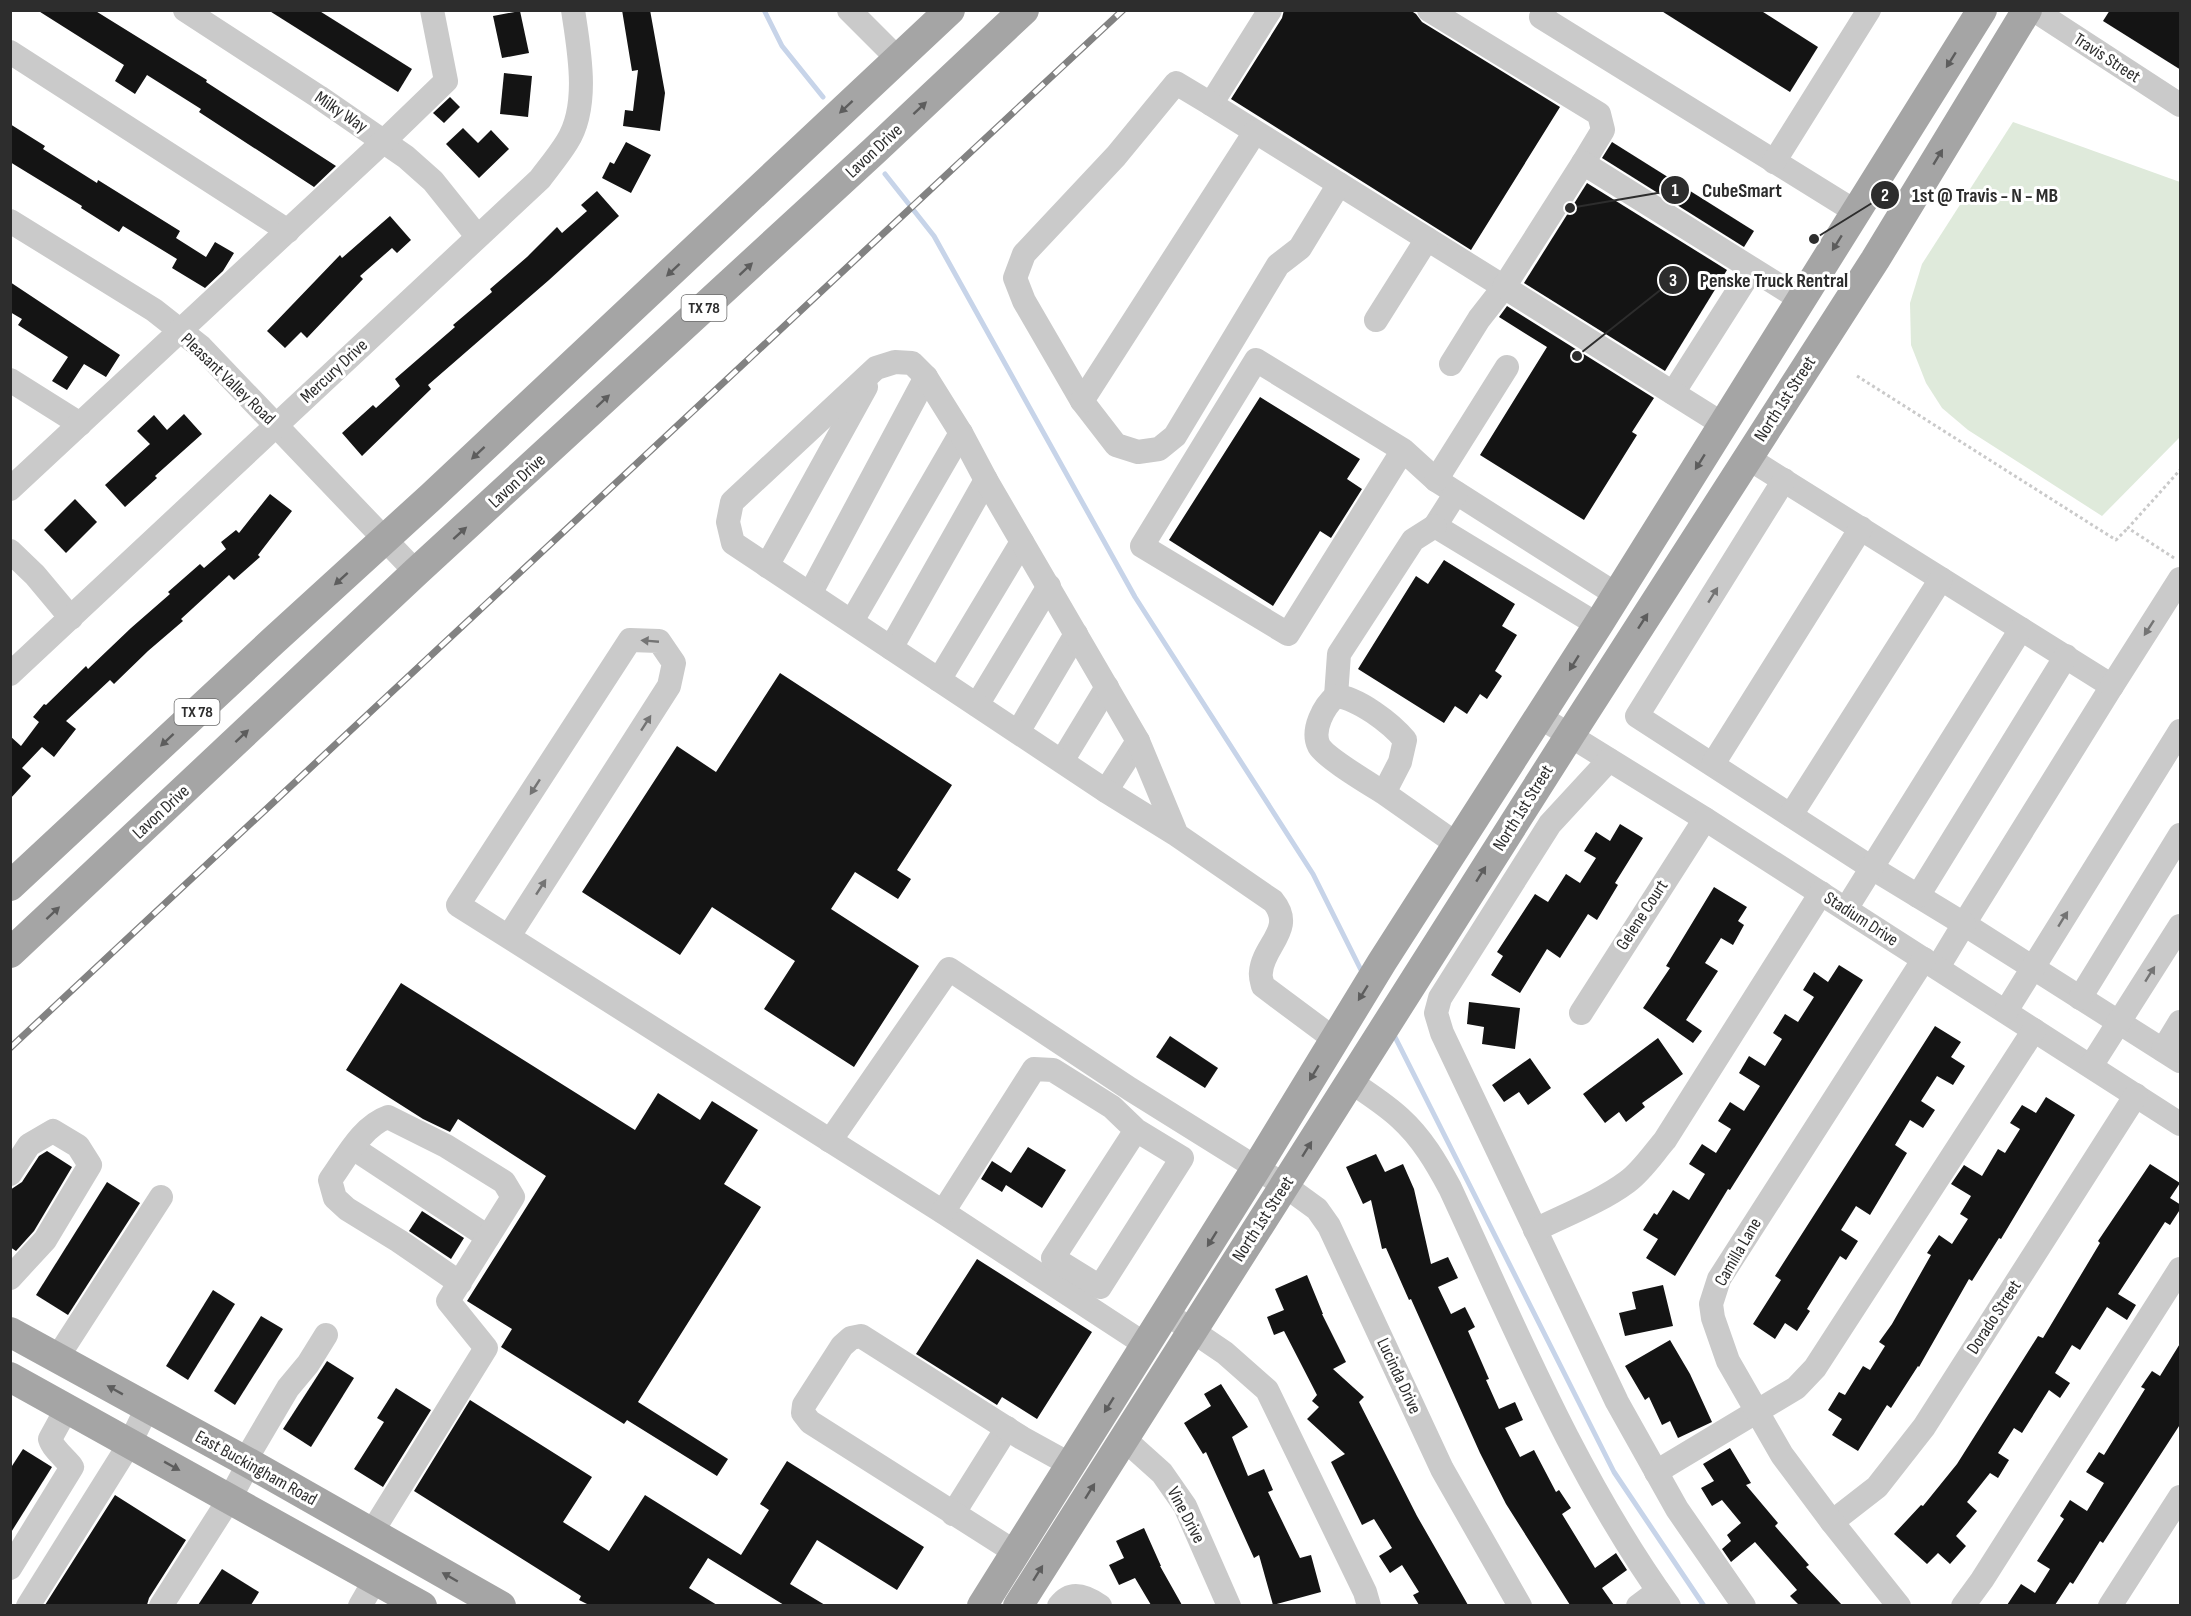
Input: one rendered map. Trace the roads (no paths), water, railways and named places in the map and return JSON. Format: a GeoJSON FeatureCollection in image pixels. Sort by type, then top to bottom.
{"type":"FeatureCollection","features":[{"type":"Feature","properties":{"kind":"main road","name":"TX 78"},"geometry":{"type":"LineString","coordinates":[[10,886],[432,496],[951,10]]}},
{"type":"Feature","properties":{"kind":"main road","name":"Lavon Drive"},"geometry":{"type":"LineString","coordinates":[[10,953],[416,572],[1024,10]]}},
{"type":"Feature","properties":{"kind":"main road","name":"North 1st Street"},"geometry":{"type":"LineString","coordinates":[[982,1605],[1146,1346],[1382,962],[1617,595],[1982,10]]}},
{"type":"Feature","properties":{"kind":"main road","name":"North 1st Street"},"geometry":{"type":"LineString","coordinates":[[1018,1605],[1191,1329],[1891,234],[2026,10]]}},
{"type":"Feature","properties":{"kind":"main road"},"geometry":{"type":"LineString","coordinates":[[1856,212],[1891,234]]}},
{"type":"Feature","properties":{"kind":"main road"},"geometry":{"type":"LineString","coordinates":[[1405,994],[1461,865],[1462,853],[1458,845]]}},
{"type":"Feature","properties":{"kind":"main road","name":"East Buckingham Road"},"geometry":{"type":"LineString","coordinates":[[10,1332],[501,1605]]}},
{"type":"Feature","properties":{"kind":"main road"},"geometry":{"type":"LineString","coordinates":[[10,1377],[419,1605]]}},
{"type":"Feature","properties":{"kind":"main road"},"geometry":{"type":"LineString","coordinates":[[1033,1525],[1059,1540]]}},
{"type":"Feature","properties":{"kind":"main road"},"geometry":{"type":"LineString","coordinates":[[363,1573],[372,1532]]}},
{"type":"Feature","properties":{"kind":"street","name":"Milky Way"},"geometry":{"type":"LineString","coordinates":[[185,10],[319,96],[406,157],[433,181],[477,236]]}},
{"type":"Feature","properties":{"kind":"street"},"geometry":{"type":"LineString","coordinates":[[10,489],[446,81],[432,10]]}},
{"type":"Feature","properties":{"kind":"street","name":"Mercury Drive"},"geometry":{"type":"LineString","coordinates":[[10,674],[540,179],[569,141],[578,114],[582,65],[573,10]]}},
{"type":"Feature","properties":{"kind":"street"},"geometry":{"type":"LineString","coordinates":[[849,10],[898,59]]}},
{"type":"Feature","properties":{"kind":"street"},"geometry":{"type":"LineString","coordinates":[[1211,104],[1270,10]]}},
{"type":"Feature","properties":{"kind":"street"},"geometry":{"type":"LineString","coordinates":[[1429,10],[1599,114],[1603,130],[1504,288],[1479,319],[1451,364]]}},
{"type":"Feature","properties":{"kind":"street"},"geometry":{"type":"LineString","coordinates":[[1545,10],[1541,17],[1856,212]]}},
{"type":"Feature","properties":{"kind":"street"},"geometry":{"type":"LineString","coordinates":[[1774,162],[1869,10]]}},
{"type":"Feature","properties":{"kind":"street","name":"Travis Street"},"geometry":{"type":"LineString","coordinates":[[2034,10],[2181,105]]}},
{"type":"Feature","properties":{"kind":"street"},"geometry":{"type":"LineString","coordinates":[[10,52],[288,231]]}},
{"type":"Feature","properties":{"kind":"street"},"geometry":{"type":"LineString","coordinates":[[1339,184],[1300,248],[1278,265],[1175,436],[1159,449],[1138,452],[1116,445],[1082,401],[1021,294],[1015,278],[1024,254],[1116,156],[1176,83],[1211,104],[1255,132],[1339,184],[1427,239],[1504,288],[1724,425]]}},
{"type":"Feature","properties":{"kind":"street"},"geometry":{"type":"LineString","coordinates":[[1082,401],[1255,132]]}},
{"type":"Feature","properties":{"kind":"street"},"geometry":{"type":"LineString","coordinates":[[1583,163],[1802,300]]}},
{"type":"Feature","properties":{"kind":"street","name":"Pleasant Valley Road"},"geometry":{"type":"LineString","coordinates":[[10,221],[153,310],[201,347],[416,572]]}},
{"type":"Feature","properties":{"kind":"street"},"geometry":{"type":"LineString","coordinates":[[1376,320],[1427,239]]}},
{"type":"Feature","properties":{"kind":"street"},"geometry":{"type":"LineString","coordinates":[[1673,393],[1752,269]]}},
{"type":"Feature","properties":{"kind":"street"},"geometry":{"type":"LineString","coordinates":[[1403,450],[1288,634],[1142,546],[1256,360],[1403,450],[1446,487],[1617,595]]}},
{"type":"Feature","properties":{"kind":"street"},"geometry":{"type":"LineString","coordinates":[[1178,835],[1138,741],[961,434],[926,377],[912,363],[895,362],[876,368],[732,502],[728,522],[733,543],[1106,791],[1178,835],[1273,901],[1280,910],[1282,924],[1260,972],[1263,986],[1339,1031]]}},
{"type":"Feature","properties":{"kind":"street"},"geometry":{"type":"LineString","coordinates":[[1458,845],[1333,759],[1319,747],[1316,733],[1328,704],[1336,696],[1339,654],[1413,540],[1435,525],[1446,487],[1507,367]]}},
{"type":"Feature","properties":{"kind":"street"},"geometry":{"type":"LineString","coordinates":[[767,566],[876,368]]}},
{"type":"Feature","properties":{"kind":"street"},"geometry":{"type":"LineString","coordinates":[[810,594],[926,377]]}},
{"type":"Feature","properties":{"kind":"street"},"geometry":{"type":"LineString","coordinates":[[10,380],[80,424]]}},
{"type":"Feature","properties":{"kind":"street"},"geometry":{"type":"LineString","coordinates":[[852,621],[961,434]]}},
{"type":"Feature","properties":{"kind":"street"},"geometry":{"type":"LineString","coordinates":[[1748,458],[2112,686]]}},
{"type":"Feature","properties":{"kind":"street"},"geometry":{"type":"LineString","coordinates":[[891,648],[986,480]]}},
{"type":"Feature","properties":{"kind":"street"},"geometry":{"type":"LineString","coordinates":[[1784,480],[1637,716],[1872,868],[2172,1055],[2181,1022]]}},
{"type":"Feature","properties":{"kind":"street"},"geometry":{"type":"LineString","coordinates":[[1435,525],[1598,625]]}},
{"type":"Feature","properties":{"kind":"street"},"geometry":{"type":"LineString","coordinates":[[1713,765],[1861,528]]}},
{"type":"Feature","properties":{"kind":"street"},"geometry":{"type":"LineString","coordinates":[[939,680],[1022,542]]}},
{"type":"Feature","properties":{"kind":"street"},"geometry":{"type":"LineString","coordinates":[[10,551],[35,575],[71,618]]}},
{"type":"Feature","properties":{"kind":"street","name":"Camilla Lane"},"geometry":{"type":"LineString","coordinates":[[1899,1605],[1782,1455],[1728,1361],[1713,1318],[1711,1304],[1719,1278],[1931,963],[1964,924],[2112,686],[2180,570]]}},
{"type":"Feature","properties":{"kind":"street"},"geometry":{"type":"LineString","coordinates":[[1791,815],[1941,579]]}},
{"type":"Feature","properties":{"kind":"street"},"geometry":{"type":"LineString","coordinates":[[977,705],[1049,586]]}},
{"type":"Feature","properties":{"kind":"street"},"geometry":{"type":"LineString","coordinates":[[1846,909],[2021,629]]}},
{"type":"Feature","properties":{"kind":"street"},"geometry":{"type":"LineString","coordinates":[[1018,732],[1076,634]]}},
{"type":"Feature","properties":{"kind":"street"},"geometry":{"type":"LineString","coordinates":[[509,936],[669,686],[674,663],[659,641],[630,640],[458,905],[942,1212],[1146,1346]]}},
{"type":"Feature","properties":{"kind":"street"},"geometry":{"type":"LineString","coordinates":[[1918,896],[2066,657]]}},
{"type":"Feature","properties":{"kind":"street"},"geometry":{"type":"LineString","coordinates":[[1062,761],[1107,687]]}},
{"type":"Feature","properties":{"kind":"street"},"geometry":{"type":"LineString","coordinates":[[1336,696],[1346,697],[1373,713],[1394,727],[1405,740],[1400,762],[1384,793]]}},
{"type":"Feature","properties":{"kind":"street","name":"Stadium Drive"},"geometry":{"type":"LineString","coordinates":[[1540,717],[1705,819],[2136,1095],[2178,1117]]}},
{"type":"Feature","properties":{"kind":"street"},"geometry":{"type":"LineString","coordinates":[[2006,1011],[2181,731]]}},
{"type":"Feature","properties":{"kind":"street"},"geometry":{"type":"LineString","coordinates":[[1106,791],[1138,741]]}},
{"type":"Feature","properties":{"kind":"street"},"geometry":{"type":"LineString","coordinates":[[1609,760],[1550,824],[1440,998],[1436,1013],[1442,1033],[1617,1401],[1677,1509],[1744,1605]]}},
{"type":"Feature","properties":{"kind":"street","name":"Gelene Court"},"geometry":{"type":"LineString","coordinates":[[1581,1012],[1705,819]]}},
{"type":"Feature","properties":{"kind":"street"},"geometry":{"type":"LineString","coordinates":[[2080,998],[2181,835]]}},
{"type":"Feature","properties":{"kind":"street"},"geometry":{"type":"LineString","coordinates":[[1535,1230],[1610,1192],[1628,1181],[1648,1161],[1665,1140],[1821,893]]}},
{"type":"Feature","properties":{"kind":"street"},"geometry":{"type":"LineString","coordinates":[[2091,1066],[2181,926]]}},
{"type":"Feature","properties":{"kind":"street","name":"Lucinda Drive"},"geometry":{"type":"LineString","coordinates":[[830,1141],[949,969],[1130,1089],[1284,1185],[1317,1209],[1329,1226],[1442,1469],[1520,1605]]}},
{"type":"Feature","properties":{"kind":"street"},"geometry":{"type":"LineString","coordinates":[[1656,1472],[1796,1388],[1815,1368],[2034,1030]]}},
{"type":"Feature","properties":{"kind":"street"},"geometry":{"type":"LineString","coordinates":[[942,1212],[1034,1069],[1053,1070],[1112,1107],[1136,1130],[1182,1158],[1100,1287],[1053,1258],[1136,1130]]}},
{"type":"Feature","properties":{"kind":"street"},"geometry":{"type":"LineString","coordinates":[[1350,1081],[1400,1118],[1420,1138],[1450,1188],[1549,1402],[1578,1458],[1610,1516],[1664,1598],[1638,1605]]}},
{"type":"Feature","properties":{"kind":"street","name":"Dorado Street"},"geometry":{"type":"LineString","coordinates":[[1832,1522],[1877,1486],[1924,1427],[2136,1095]]}},
{"type":"Feature","properties":{"kind":"street"},"geometry":{"type":"LineString","coordinates":[[372,1532],[486,1348],[448,1301],[460,1282],[513,1197],[504,1182],[446,1146],[388,1117],[376,1121],[330,1180],[335,1198],[347,1209],[460,1282]]}},
{"type":"Feature","properties":{"kind":"street"},"geometry":{"type":"LineString","coordinates":[[10,1174],[29,1145],[53,1131],[78,1146],[90,1165],[45,1240],[10,1278]]}},
{"type":"Feature","properties":{"kind":"street"},"geometry":{"type":"LineString","coordinates":[[353,1148],[488,1237]]}},
{"type":"Feature","properties":{"kind":"street"},"geometry":{"type":"LineString","coordinates":[[57,1358],[161,1197]]}},
{"type":"Feature","properties":{"kind":"street"},"geometry":{"type":"LineString","coordinates":[[1963,1605],[1982,1580],[2181,1269]]}},
{"type":"Feature","properties":{"kind":"street"},"geometry":{"type":"LineString","coordinates":[[1166,1312],[1225,1353],[1267,1390],[1365,1592],[1369,1605]]}},
{"type":"Feature","properties":{"kind":"street"},"geometry":{"type":"LineString","coordinates":[[161,1605],[230,1498],[288,1388],[308,1364],[326,1335]]}},
{"type":"Feature","properties":{"kind":"street"},"geometry":{"type":"LineString","coordinates":[[1015,1552],[810,1422],[803,1413],[804,1405],[842,1346],[851,1338],[861,1336],[1007,1428],[1071,1465]]}},
{"type":"Feature","properties":{"kind":"street"},"geometry":{"type":"LineString","coordinates":[[10,1568],[72,1467],[52,1445],[50,1439],[67,1408]]}},
{"type":"Feature","properties":{"kind":"street"},"geometry":{"type":"LineString","coordinates":[[28,1605],[130,1443],[147,1408]]}},
{"type":"Feature","properties":{"kind":"street"},"geometry":{"type":"LineString","coordinates":[[953,1514],[1007,1428]]}},
{"type":"Feature","properties":{"kind":"street","name":"Vine Drive"},"geometry":{"type":"LineString","coordinates":[[1123,1438],[1162,1473],[1185,1506],[1229,1605]]}},
{"type":"Feature","properties":{"kind":"street"},"geometry":{"type":"LineString","coordinates":[[2110,1605],[2181,1497]]}},
{"type":"Feature","properties":{"kind":"street"},"geometry":{"type":"LineString","coordinates":[[360,1605],[363,1573]]}},
{"type":"Feature","properties":{"kind":"street"},"geometry":{"type":"LineString","coordinates":[[1059,1605],[1064,1599],[1075,1596],[1086,1597],[1100,1605]]}},
{"type":"Feature","properties":{"kind":"waterway"},"geometry":{"type":"LineString","coordinates":[[764,10],[782,46],[823,97]]}},
{"type":"Feature","properties":{"kind":"waterway"},"geometry":{"type":"LineString","coordinates":[[885,174],[934,236],[1135,597],[1313,874],[1363,974]]}},
{"type":"Feature","properties":{"kind":"waterway"},"geometry":{"type":"LineString","coordinates":[[1393,1033],[1614,1472],[1704,1606]]}},
{"type":"Feature","properties":{"kind":"railway"},"geometry":{"type":"LineString","coordinates":[[10,1048],[1123,10]]}},
{"type":"Feature","properties":{"kind":"place","name":"CubeSmart"},"geometry":{"type":"Point","coordinates":[1570,208]}},
{"type":"Feature","properties":{"kind":"place","name":"1st @ Travis - N - MB"},"geometry":{"type":"Point","coordinates":[1814,239]}},
{"type":"Feature","properties":{"kind":"place","name":"Penske Truck Rentral"},"geometry":{"type":"Point","coordinates":[1577,356]}}]}
